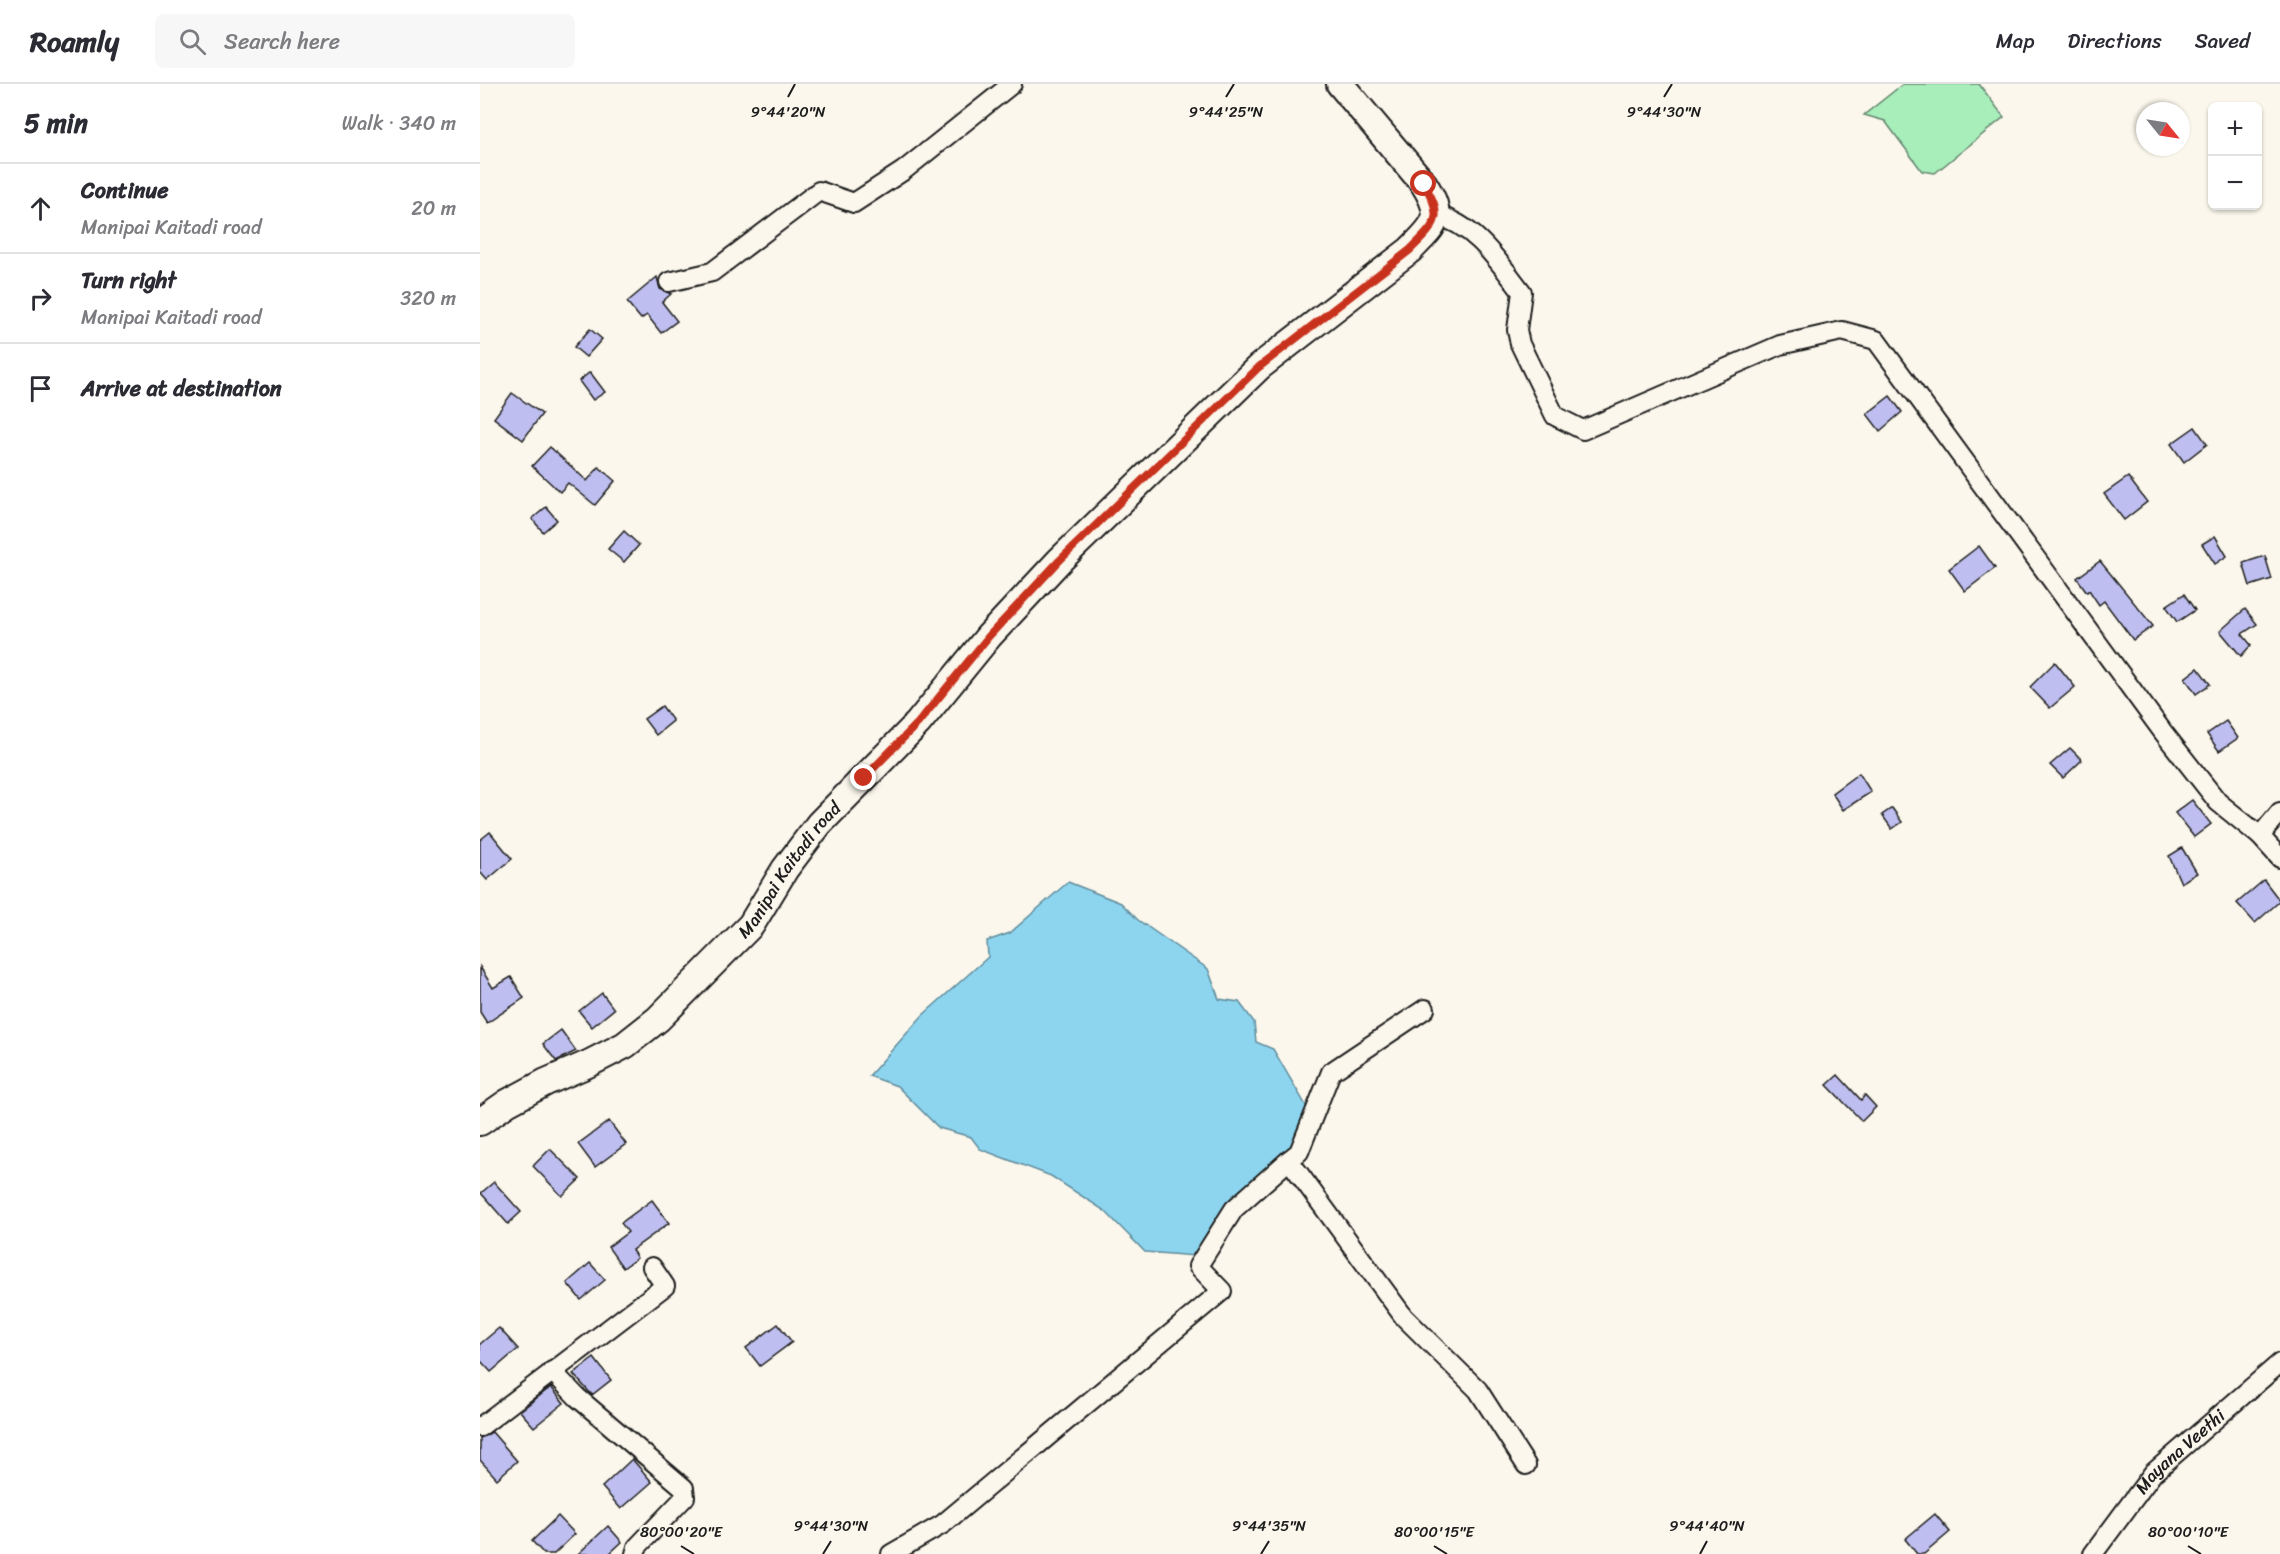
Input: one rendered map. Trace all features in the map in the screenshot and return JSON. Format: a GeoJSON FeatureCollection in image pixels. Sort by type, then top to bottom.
{"type":"FeatureCollection","features":[{"type":"Feature","properties":{"kind":"main road"},"geometry":{"type":"LineString","coordinates":[[1340,84],[1424,184],[1435,202],[1436,215]]}},
{"type":"Feature","properties":{"kind":"main road","name":"Manipai Kaitadi road"},"geometry":{"type":"LineString","coordinates":[[480,1122],[507,1103],[546,1082],[588,1065],[625,1045],[658,1019],[751,926],[785,869],[819,824],[918,723],[989,636],[1059,561],[1259,367],[1410,250],[1429,232],[1436,215]]}},
{"type":"Feature","properties":{"kind":"street"},"geometry":{"type":"LineString","coordinates":[[669,282],[712,272],[819,191],[854,203],[903,171],[1012,84]]}},
{"type":"Feature","properties":{"kind":"street"},"geometry":{"type":"LineString","coordinates":[[1436,215],[1452,219],[1470,231],[1522,292],[1517,330],[1520,344],[1555,416],[1583,430],[1780,345],[1842,331],[1876,340],[2163,732],[2218,802],[2260,836],[2280,858]]}},
{"type":"Feature","properties":{"kind":"street"},"geometry":{"type":"LineString","coordinates":[[2260,836],[2280,812]]}},
{"type":"Feature","properties":{"kind":"street"},"geometry":{"type":"LineString","coordinates":[[891,1554],[943,1524],[1222,1291],[1198,1266],[1234,1209],[1299,1152],[1331,1072],[1425,1009]]}},
{"type":"Feature","properties":{"kind":"street"},"geometry":{"type":"LineString","coordinates":[[1289,1160],[1404,1317],[1478,1390],[1526,1465]]}},
{"type":"Feature","properties":{"kind":"street"},"geometry":{"type":"LineString","coordinates":[[480,1427],[665,1286],[652,1266]]}},
{"type":"Feature","properties":{"kind":"street","name":"Mayana Veethi"},"geometry":{"type":"LineString","coordinates":[[2093,1554],[2153,1473],[2280,1363]]}},
{"type":"Feature","properties":{"kind":"street"},"geometry":{"type":"LineString","coordinates":[[552,1371],[577,1397],[684,1488],[685,1497],[637,1547],[635,1554]]}},
{"type":"Feature","properties":{"kind":"green space"},"geometry":{"type":"Polygon","coordinates":[[[1903,84],[1979,84],[2004,117],[1935,173],[1922,171],[1885,121],[1864,115],[1903,84]]]}},
{"type":"Feature","properties":{"kind":"water"},"geometry":{"type":"Polygon","coordinates":[[[1068,882],[1121,903],[1138,920],[1208,969],[1219,999],[1239,1002],[1254,1022],[1256,1042],[1273,1049],[1308,1109],[1296,1148],[1196,1256],[1145,1252],[1105,1211],[1051,1176],[980,1149],[971,1137],[939,1128],[897,1086],[869,1076],[923,1015],[988,957],[987,941],[1010,933],[1068,882]]]}},
{"type":"Feature","properties":{"kind":"building"},"geometry":{"type":"Polygon","coordinates":[[[657,277],[660,289],[671,294],[662,302],[677,321],[661,333],[647,315],[641,319],[627,302],[657,277]]]}},
{"type":"Feature","properties":{"kind":"building"},"geometry":{"type":"Polygon","coordinates":[[[590,329],[602,339],[586,357],[574,347],[590,329]]]}},
{"type":"Feature","properties":{"kind":"building"},"geometry":{"type":"Polygon","coordinates":[[[590,372],[605,392],[593,400],[579,381],[590,372]]]}},
{"type":"Feature","properties":{"kind":"building"},"geometry":{"type":"Polygon","coordinates":[[[512,393],[542,414],[523,440],[494,418],[512,393]]]}},
{"type":"Feature","properties":{"kind":"building"},"geometry":{"type":"Polygon","coordinates":[[[1890,396],[1902,412],[1880,431],[1867,414],[1890,396]]]}},
{"type":"Feature","properties":{"kind":"building"},"geometry":{"type":"Polygon","coordinates":[[[2195,427],[2207,444],[2184,462],[2171,444],[2195,427]]]}},
{"type":"Feature","properties":{"kind":"building"},"geometry":{"type":"Polygon","coordinates":[[[550,447],[587,481],[599,467],[615,481],[595,505],[568,483],[560,492],[532,466],[550,447]]]}},
{"type":"Feature","properties":{"kind":"building"},"geometry":{"type":"Polygon","coordinates":[[[2128,477],[2147,502],[2124,520],[2104,494],[2128,477]]]}},
{"type":"Feature","properties":{"kind":"building"},"geometry":{"type":"Polygon","coordinates":[[[546,507],[557,520],[543,532],[532,519],[546,507]]]}},
{"type":"Feature","properties":{"kind":"building"},"geometry":{"type":"Polygon","coordinates":[[[624,531],[639,545],[624,562],[608,549],[624,531]]]}},
{"type":"Feature","properties":{"kind":"building"},"geometry":{"type":"Polygon","coordinates":[[[2215,536],[2227,556],[2215,564],[2202,544],[2215,536]]]}},
{"type":"Feature","properties":{"kind":"building"},"geometry":{"type":"Polygon","coordinates":[[[1979,546],[1995,568],[1965,591],[1949,569],[1979,546]]]}},
{"type":"Feature","properties":{"kind":"building"},"geometry":{"type":"Polygon","coordinates":[[[2265,556],[2272,579],[2250,586],[2243,563],[2265,556]]]}},
{"type":"Feature","properties":{"kind":"building"},"geometry":{"type":"Polygon","coordinates":[[[2100,561],[2153,626],[2133,640],[2104,601],[2099,605],[2077,578],[2100,561]]]}},
{"type":"Feature","properties":{"kind":"building"},"geometry":{"type":"Polygon","coordinates":[[[2184,594],[2195,610],[2177,622],[2166,606],[2184,594]]]}},
{"type":"Feature","properties":{"kind":"building"},"geometry":{"type":"Polygon","coordinates":[[[2245,609],[2257,624],[2242,634],[2251,645],[2241,656],[2220,631],[2245,609]]]}},
{"type":"Feature","properties":{"kind":"building"},"geometry":{"type":"Polygon","coordinates":[[[2055,662],[2075,687],[2050,708],[2030,687],[2055,662]]]}},
{"type":"Feature","properties":{"kind":"building"},"geometry":{"type":"Polygon","coordinates":[[[2198,668],[2210,684],[2196,694],[2185,678],[2198,668]]]}},
{"type":"Feature","properties":{"kind":"building"},"geometry":{"type":"Polygon","coordinates":[[[662,706],[673,721],[656,735],[644,719],[662,706]]]}},
{"type":"Feature","properties":{"kind":"building"},"geometry":{"type":"Polygon","coordinates":[[[2226,721],[2238,738],[2219,751],[2207,734],[2226,721]]]}},
{"type":"Feature","properties":{"kind":"building"},"geometry":{"type":"Polygon","coordinates":[[[2070,748],[2082,760],[2063,778],[2050,765],[2070,748]]]}},
{"type":"Feature","properties":{"kind":"building"},"geometry":{"type":"Polygon","coordinates":[[[1859,773],[1871,792],[1843,810],[1832,793],[1859,773]]]}},
{"type":"Feature","properties":{"kind":"building"},"geometry":{"type":"Polygon","coordinates":[[[2192,800],[2211,824],[2194,837],[2175,813],[2192,800]]]}},
{"type":"Feature","properties":{"kind":"building"},"geometry":{"type":"Polygon","coordinates":[[[1892,808],[1902,822],[1892,829],[1882,815],[1892,808]]]}},
{"type":"Feature","properties":{"kind":"building"},"geometry":{"type":"Polygon","coordinates":[[[490,832],[512,859],[487,880],[480,872],[480,840],[490,832]]]}},
{"type":"Feature","properties":{"kind":"building"},"geometry":{"type":"Polygon","coordinates":[[[2182,848],[2197,873],[2181,883],[2169,856],[2182,848]]]}},
{"type":"Feature","properties":{"kind":"building"},"geometry":{"type":"Polygon","coordinates":[[[2264,880],[2280,901],[2255,923],[2237,903],[2264,880]]]}},
{"type":"Feature","properties":{"kind":"building"},"geometry":{"type":"Polygon","coordinates":[[[480,967],[493,988],[511,977],[524,998],[487,1023],[480,1012],[480,967]]]}},
{"type":"Feature","properties":{"kind":"building"},"geometry":{"type":"Polygon","coordinates":[[[602,993],[614,1009],[592,1027],[579,1011],[602,993]]]}},
{"type":"Feature","properties":{"kind":"building"},"geometry":{"type":"Polygon","coordinates":[[[561,1030],[576,1051],[556,1061],[543,1044],[561,1030]]]}},
{"type":"Feature","properties":{"kind":"building"},"geometry":{"type":"Polygon","coordinates":[[[1838,1075],[1861,1100],[1865,1095],[1876,1107],[1862,1121],[1827,1085],[1838,1075]]]}},
{"type":"Feature","properties":{"kind":"building"},"geometry":{"type":"Polygon","coordinates":[[[609,1121],[626,1144],[595,1167],[578,1144],[609,1121]]]}},
{"type":"Feature","properties":{"kind":"building"},"geometry":{"type":"Polygon","coordinates":[[[550,1149],[580,1179],[562,1196],[533,1166],[550,1149]]]}},
{"type":"Feature","properties":{"kind":"building"},"geometry":{"type":"Polygon","coordinates":[[[494,1182],[521,1212],[508,1224],[481,1193],[494,1182]]]}},
{"type":"Feature","properties":{"kind":"building"},"geometry":{"type":"Polygon","coordinates":[[[652,1200],[669,1223],[632,1250],[637,1258],[623,1268],[608,1247],[628,1232],[621,1223],[652,1200]]]}},
{"type":"Feature","properties":{"kind":"building"},"geometry":{"type":"Polygon","coordinates":[[[590,1263],[605,1280],[581,1300],[567,1283],[590,1263]]]}},
{"type":"Feature","properties":{"kind":"building"},"geometry":{"type":"Polygon","coordinates":[[[778,1324],[792,1342],[760,1366],[746,1348],[778,1324]]]}},
{"type":"Feature","properties":{"kind":"building"},"geometry":{"type":"Polygon","coordinates":[[[499,1328],[518,1349],[491,1372],[480,1360],[480,1344],[499,1328]]]}},
{"type":"Feature","properties":{"kind":"building"},"geometry":{"type":"Polygon","coordinates":[[[594,1358],[611,1380],[592,1395],[573,1374],[594,1358]]]}},
{"type":"Feature","properties":{"kind":"building"},"geometry":{"type":"Polygon","coordinates":[[[551,1387],[564,1403],[534,1427],[520,1411],[551,1387]]]}},
{"type":"Feature","properties":{"kind":"building"},"geometry":{"type":"Polygon","coordinates":[[[492,1432],[517,1461],[497,1479],[480,1460],[480,1438],[492,1432]]]}},
{"type":"Feature","properties":{"kind":"building"},"geometry":{"type":"Polygon","coordinates":[[[632,1459],[652,1482],[621,1509],[602,1487],[632,1459]]]}},
{"type":"Feature","properties":{"kind":"building"},"geometry":{"type":"Polygon","coordinates":[[[1935,1514],[1950,1532],[1924,1554],[1917,1554],[1905,1539],[1935,1514]]]}},
{"type":"Feature","properties":{"kind":"building"},"geometry":{"type":"Polygon","coordinates":[[[558,1516],[575,1534],[554,1554],[544,1554],[532,1541],[558,1516]]]}},
{"type":"Feature","properties":{"kind":"building"},"geometry":{"type":"Polygon","coordinates":[[[608,1526],[622,1542],[609,1554],[578,1554],[608,1526]]]}},
{"type":"Feature","properties":{"kind":"route"},"geometry":{"type":"LineString","coordinates":[[864,778],[918,723],[989,636],[1059,561],[1259,367],[1410,250],[1429,232],[1436,215],[1435,202],[1424,184]]}}]}
